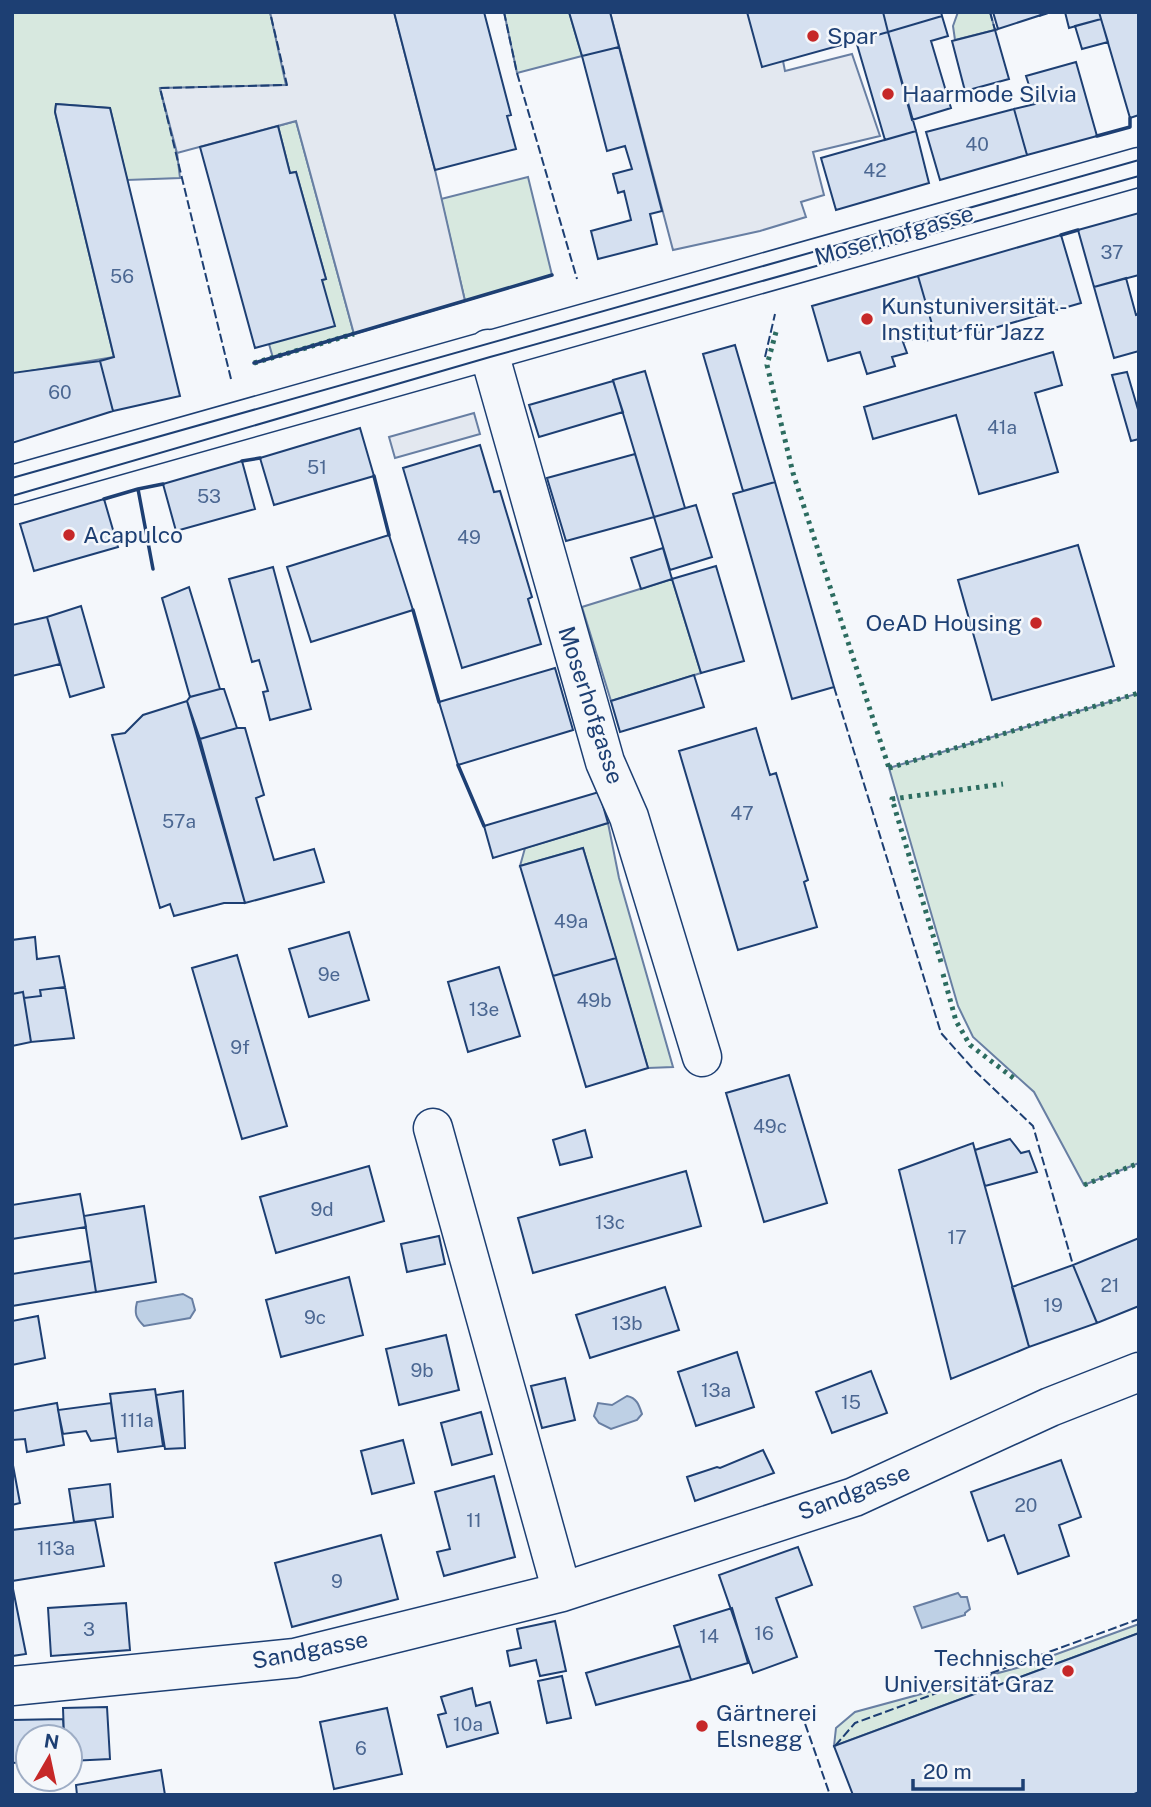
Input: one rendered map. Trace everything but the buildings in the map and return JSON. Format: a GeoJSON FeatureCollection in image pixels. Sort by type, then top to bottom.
{"type":"FeatureCollection","features":[{"type":"Feature","properties":{"kind":"street","name":"Moserhofgasse"},"geometry":{"type":"LineString","coordinates":[[12,485],[1139,167]]}},
{"type":"Feature","properties":{"kind":"street","name":"Moserhofgasse"},"geometry":{"type":"LineString","coordinates":[[488,349],[606,762],[629,817],[702,1057]]}},
{"type":"Feature","properties":{"kind":"street"},"geometry":{"type":"LineString","coordinates":[[433,1128],[562,1592]]}},
{"type":"Feature","properties":{"kind":"street","name":"Sandgasse"},"geometry":{"type":"LineString","coordinates":[[12,1686],[295,1658],[562,1592],[854,1497],[1050,1407],[1139,1371]]}},
{"type":"Feature","properties":{"kind":"shaded area"},"geometry":{"type":"Polygon","coordinates":[[[12,12],[270,12],[287,85],[160,89],[177,153],[180,178],[127,180],[110,108],[56,104],[55,112],[114,357],[12,374],[12,12]]]}},
{"type":"Feature","properties":{"kind":"shaded area"},"geometry":{"type":"Polygon","coordinates":[[[270,12],[394,12],[435,170],[465,301],[354,334],[296,121],[177,153],[160,88],[286,85],[270,12]]]}},
{"type":"Feature","properties":{"kind":"shaded area"},"geometry":{"type":"Polygon","coordinates":[[[504,12],[569,12],[582,56],[517,73],[504,12]]]}},
{"type":"Feature","properties":{"kind":"shaded area"},"geometry":{"type":"Polygon","coordinates":[[[610,12],[747,12],[783,61],[785,71],[852,54],[880,136],[813,152],[824,195],[801,202],[806,217],[760,231],[673,250],[610,12]]]}},
{"type":"Feature","properties":{"kind":"shaded area"},"geometry":{"type":"Polygon","coordinates":[[[958,12],[990,12],[995,30],[955,40],[953,26],[958,12]]]}},
{"type":"Feature","properties":{"kind":"shaded area"},"geometry":{"type":"Polygon","coordinates":[[[296,121],[354,334],[273,358],[269,344],[322,280],[326,279],[296,172],[290,173],[278,126],[296,121]]]}},
{"type":"Feature","properties":{"kind":"shaded area"},"geometry":{"type":"Polygon","coordinates":[[[528,177],[552,275],[465,301],[441,199],[528,177]]]}},
{"type":"Feature","properties":{"kind":"shaded area"},"geometry":{"type":"Polygon","coordinates":[[[474,413],[480,434],[395,458],[389,437],[474,413]]]}},
{"type":"Feature","properties":{"kind":"shaded area"},"geometry":{"type":"Polygon","coordinates":[[[672,579],[701,673],[611,701],[582,607],[672,579]]]}},
{"type":"Feature","properties":{"kind":"shaded area"},"geometry":{"type":"Polygon","coordinates":[[[1139,693],[1139,1163],[1084,1185],[1034,1092],[973,1037],[958,1006],[889,768],[1139,693]]]}},
{"type":"Feature","properties":{"kind":"shaded area"},"geometry":{"type":"Polygon","coordinates":[[[608,823],[619,878],[673,1067],[648,1068],[583,848],[520,866],[525,848],[608,823]]]}},
{"type":"Feature","properties":{"kind":"shaded area"},"geometry":{"type":"Polygon","coordinates":[[[1139,1624],[1139,1633],[834,1746],[836,1728],[855,1712],[1024,1666],[1139,1624]]]}},
{"type":"Feature","properties":{"kind":"water"},"geometry":{"type":"Polygon","coordinates":[[[183,1294],[192,1299],[195,1310],[190,1318],[144,1326],[137,1318],[137,1302],[183,1294]]]}},
{"type":"Feature","properties":{"kind":"water"},"geometry":{"type":"Polygon","coordinates":[[[627,1396],[635,1400],[640,1408],[642,1414],[637,1420],[611,1429],[599,1423],[594,1416],[598,1403],[612,1405],[627,1396]]]}},
{"type":"Feature","properties":{"kind":"water"},"geometry":{"type":"Polygon","coordinates":[[[958,1593],[961,1597],[967,1597],[970,1609],[965,1615],[922,1628],[914,1607],[958,1593]]]}},
{"type":"Feature","properties":{"kind":"tram line"},"geometry":{"type":"LineString","coordinates":[[12,478],[1139,160]]}},
{"type":"Feature","properties":{"kind":"tram line"},"geometry":{"type":"LineString","coordinates":[[12,496],[490,357],[1139,176]]}},
{"type":"Feature","properties":{"kind":"hedge"},"geometry":{"type":"LineString","coordinates":[[776,332],[767,365],[793,473],[889,768]]}},
{"type":"Feature","properties":{"kind":"hedge"},"geometry":{"type":"LineString","coordinates":[[254,363],[354,334]]}},
{"type":"Feature","properties":{"kind":"hedge"},"geometry":{"type":"LineString","coordinates":[[889,768],[1139,693]]}},
{"type":"Feature","properties":{"kind":"hedge"},"geometry":{"type":"LineString","coordinates":[[941,962],[892,799],[1003,784]]}},
{"type":"Feature","properties":{"kind":"hedge"},"geometry":{"type":"LineString","coordinates":[[943,974],[956,1021],[970,1045],[1016,1080]]}},
{"type":"Feature","properties":{"kind":"hedge"},"geometry":{"type":"LineString","coordinates":[[1084,1185],[1139,1163]]}},
{"type":"Feature","properties":{"kind":"fence"},"geometry":{"type":"LineString","coordinates":[[231,379],[160,88],[287,85],[270,12]]}},
{"type":"Feature","properties":{"kind":"fence"},"geometry":{"type":"LineString","coordinates":[[504,12],[517,73],[577,279]]}},
{"type":"Feature","properties":{"kind":"fence"},"geometry":{"type":"LineString","coordinates":[[990,12],[995,30],[999,29]]}},
{"type":"Feature","properties":{"kind":"fence"},"geometry":{"type":"LineString","coordinates":[[1039,16],[1052,12]]}},
{"type":"Feature","properties":{"kind":"fence"},"geometry":{"type":"LineString","coordinates":[[765,357],[775,314]]}},
{"type":"Feature","properties":{"kind":"fence"},"geometry":{"type":"LineString","coordinates":[[834,687],[941,1033],[974,1070],[1033,1126],[1073,1265]]}},
{"type":"Feature","properties":{"kind":"fence"},"geometry":{"type":"LineString","coordinates":[[835,1746],[855,1723],[1139,1619]]}},
{"type":"Feature","properties":{"kind":"fence"},"geometry":{"type":"LineString","coordinates":[[801,1712],[830,1795]]}},
{"type":"Feature","properties":{"kind":"wall"},"geometry":{"type":"LineString","coordinates":[[1097,136],[1130,127],[1130,118]]}},
{"type":"Feature","properties":{"kind":"wall"},"geometry":{"type":"LineString","coordinates":[[1061,235],[1078,230]]}},
{"type":"Feature","properties":{"kind":"wall"},"geometry":{"type":"LineString","coordinates":[[254,363],[552,275]]}},
{"type":"Feature","properties":{"kind":"wall"},"geometry":{"type":"LineString","coordinates":[[242,461],[260,458]]}},
{"type":"Feature","properties":{"kind":"wall"},"geometry":{"type":"LineString","coordinates":[[374,476],[389,535]]}},
{"type":"Feature","properties":{"kind":"wall"},"geometry":{"type":"LineString","coordinates":[[138,489],[163,484]]}},
{"type":"Feature","properties":{"kind":"wall"},"geometry":{"type":"LineString","coordinates":[[104,499],[138,489],[153,569]]}},
{"type":"Feature","properties":{"kind":"wall"},"geometry":{"type":"LineString","coordinates":[[413,610],[439,702]]}},
{"type":"Feature","properties":{"kind":"wall"},"geometry":{"type":"LineString","coordinates":[[458,765],[484,826]]}},
{"type":"Feature","properties":{"kind":"place","name":"Spar"},"geometry":{"type":"Point","coordinates":[813,36]}},
{"type":"Feature","properties":{"kind":"place","name":"Haarmode Silvia"},"geometry":{"type":"Point","coordinates":[888,94]}},
{"type":"Feature","properties":{"kind":"place","name":"Kunstuniversität - Institut für Jazz"},"geometry":{"type":"Point","coordinates":[867,319]}},
{"type":"Feature","properties":{"kind":"place","name":"Acapulco"},"geometry":{"type":"Point","coordinates":[69,535]}},
{"type":"Feature","properties":{"kind":"place","name":"OeAD Housing"},"geometry":{"type":"Point","coordinates":[1036,623]}},
{"type":"Feature","properties":{"kind":"place","name":"Technische Universität Graz"},"geometry":{"type":"Point","coordinates":[1068,1671]}},
{"type":"Feature","properties":{"kind":"place","name":"Gärtnerei Elsnegg"},"geometry":{"type":"Point","coordinates":[702,1726]}}]}
